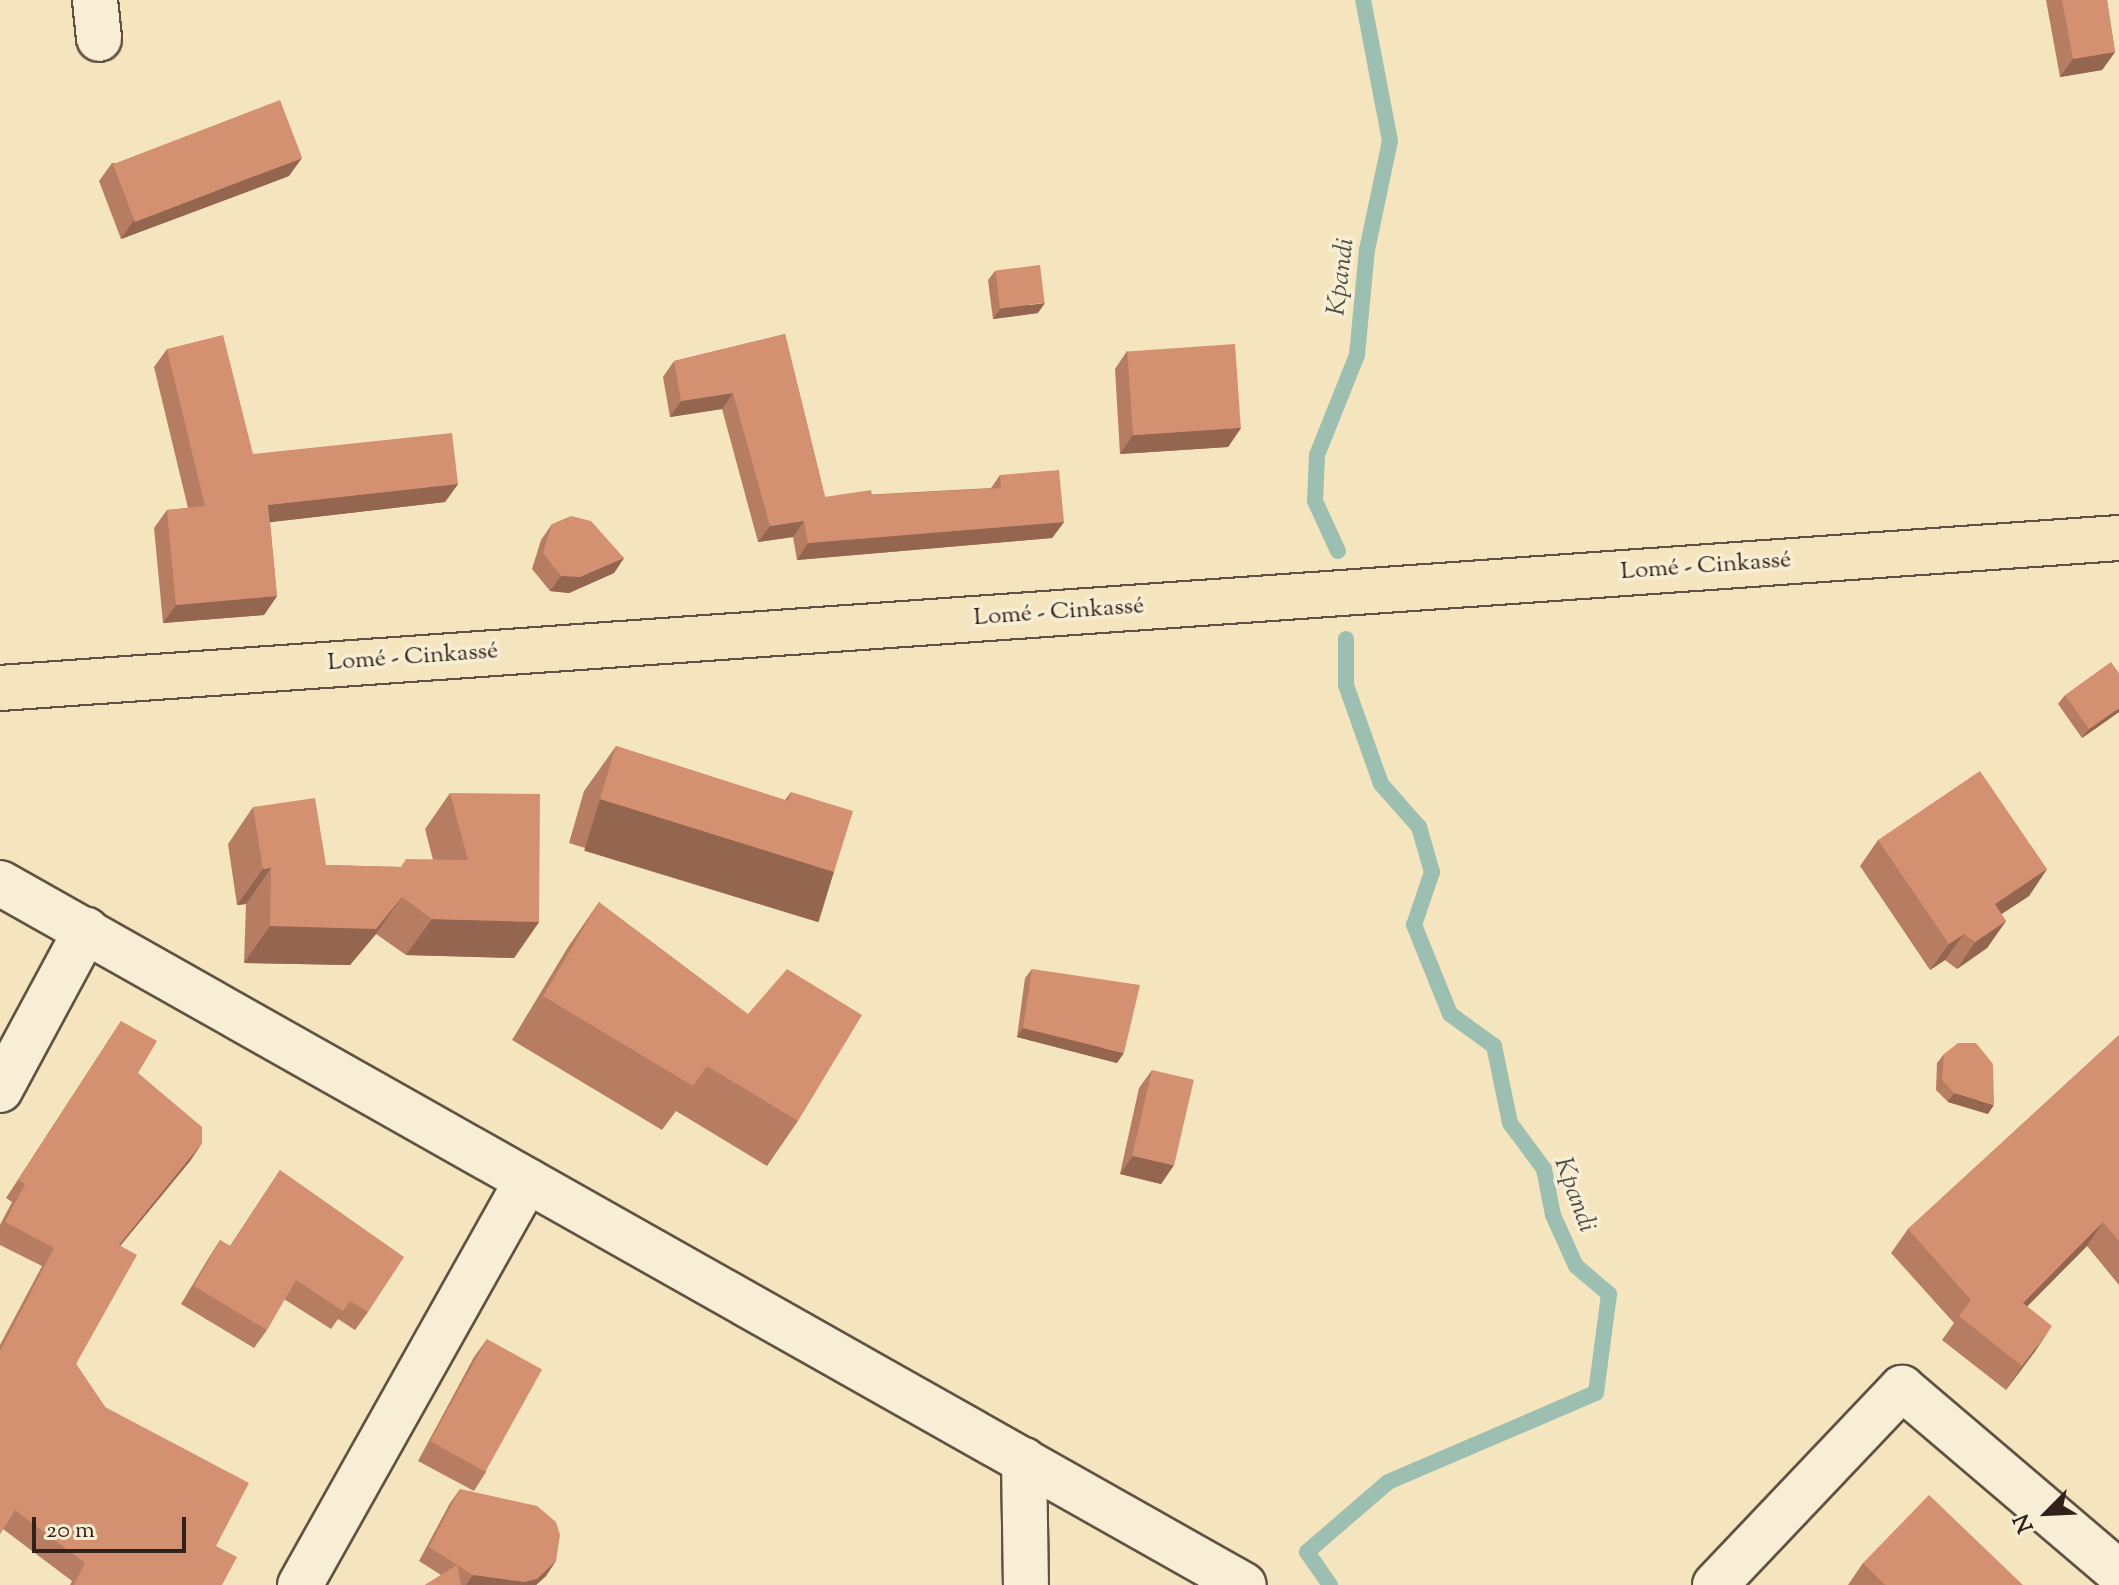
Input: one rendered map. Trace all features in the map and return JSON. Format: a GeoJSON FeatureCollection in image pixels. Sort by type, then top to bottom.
{"type":"FeatureCollection","features":[{"type":"Feature","properties":{"kind":"highway","name":"Lomé - Cinkassé"},"geometry":{"type":"LineString","coordinates":[[0,688],[2119,538]]}},
{"type":"Feature","properties":{"kind":"street"},"geometry":{"type":"LineString","coordinates":[[0,883],[1244,1585]]}},
{"type":"Feature","properties":{"kind":"street"},"geometry":{"type":"LineString","coordinates":[[0,1090],[86,930]]}},
{"type":"Feature","properties":{"kind":"street"},"geometry":{"type":"LineString","coordinates":[[300,1585],[527,1180]]}},
{"type":"Feature","properties":{"kind":"street"},"geometry":{"type":"LineString","coordinates":[[1715,1585],[1902,1388],[2119,1573]]}},
{"type":"Feature","properties":{"kind":"street"},"geometry":{"type":"LineString","coordinates":[[1024,1460],[1026,1585]]}},
{"type":"Feature","properties":{"kind":"building"},"geometry":{"type":"Polygon","coordinates":[[[2062,0],[2107,0],[2115,52],[2073,59],[2062,0]]]}},
{"type":"Feature","properties":{"kind":"building"},"geometry":{"type":"Polygon","coordinates":[[[280,100],[302,158],[135,222],[113,164],[280,100]]]}},
{"type":"Feature","properties":{"kind":"building"},"geometry":{"type":"Polygon","coordinates":[[[1040,265],[1045,303],[1000,308],[995,270],[1040,265]]]}},
{"type":"Feature","properties":{"kind":"building"},"geometry":{"type":"Polygon","coordinates":[[[785,334],[825,497],[871,490],[872,495],[1001,488],[1000,475],[1059,470],[1064,522],[808,543],[804,521],[770,526],[733,393],[681,401],[674,361],[785,334]]]}},
{"type":"Feature","properties":{"kind":"building"},"geometry":{"type":"Polygon","coordinates":[[[223,335],[253,454],[452,433],[458,484],[268,505],[277,596],[176,605],[167,510],[205,506],[167,349],[223,335]]]}},
{"type":"Feature","properties":{"kind":"building"},"geometry":{"type":"Polygon","coordinates":[[[1235,344],[1241,428],[1133,435],[1127,352],[1235,344]]]}},
{"type":"Feature","properties":{"kind":"building"},"geometry":{"type":"Polygon","coordinates":[[[571,516],[591,521],[624,558],[580,577],[561,576],[543,553],[552,524],[571,516]]]}},
{"type":"Feature","properties":{"kind":"building"},"geometry":{"type":"Polygon","coordinates":[[[2111,662],[2119,673],[2119,708],[2089,729],[2065,695],[2111,662]]]}},
{"type":"Feature","properties":{"kind":"building"},"geometry":{"type":"Polygon","coordinates":[[[616,746],[788,801],[791,792],[853,811],[834,872],[600,799],[616,746]]]}},
{"type":"Feature","properties":{"kind":"building"},"geometry":{"type":"Polygon","coordinates":[[[1980,771],[2047,869],[1995,904],[2006,921],[1975,942],[1964,934],[1949,944],[1878,840],[1980,771]]]}},
{"type":"Feature","properties":{"kind":"building"},"geometry":{"type":"Polygon","coordinates":[[[450,793],[540,794],[539,922],[432,919],[402,897],[376,929],[270,926],[271,868],[263,869],[253,807],[315,798],[326,865],[401,867],[406,859],[468,860],[450,793]]]}},
{"type":"Feature","properties":{"kind":"building"},"geometry":{"type":"Polygon","coordinates":[[[599,902],[748,1014],[787,969],[862,1015],[798,1121],[707,1066],[693,1086],[543,996],[599,902]]]}},
{"type":"Feature","properties":{"kind":"building"},"geometry":{"type":"Polygon","coordinates":[[[1032,969],[1140,985],[1124,1053],[1023,1028],[1032,969]]]}},
{"type":"Feature","properties":{"kind":"building"},"geometry":{"type":"Polygon","coordinates":[[[121,1021],[157,1041],[138,1073],[202,1127],[202,1143],[119,1245],[137,1255],[76,1364],[105,1407],[249,1483],[216,1546],[237,1557],[222,1585],[74,1585],[85,1563],[15,1510],[0,1534],[0,1351],[54,1248],[5,1222],[25,1184],[18,1180],[121,1021]]]}},
{"type":"Feature","properties":{"kind":"building"},"geometry":{"type":"Polygon","coordinates":[[[2119,1035],[2119,1241],[2103,1222],[2023,1303],[2052,1326],[2022,1366],[1959,1316],[1971,1300],[1908,1229],[2119,1035]]]}},
{"type":"Feature","properties":{"kind":"building"},"geometry":{"type":"Polygon","coordinates":[[[1958,1043],[1976,1043],[1993,1064],[1994,1105],[1954,1093],[1942,1080],[1944,1054],[1958,1043]]]}},
{"type":"Feature","properties":{"kind":"building"},"geometry":{"type":"Polygon","coordinates":[[[1152,1070],[1194,1080],[1174,1165],[1132,1156],[1152,1070]]]}},
{"type":"Feature","properties":{"kind":"building"},"geometry":{"type":"Polygon","coordinates":[[[280,1170],[404,1257],[368,1312],[350,1301],[343,1311],[296,1280],[267,1330],[194,1286],[220,1240],[230,1247],[280,1170]]]}},
{"type":"Feature","properties":{"kind":"building"},"geometry":{"type":"Polygon","coordinates":[[[487,1339],[542,1370],[485,1472],[430,1441],[487,1339]]]}},
{"type":"Feature","properties":{"kind":"building"},"geometry":{"type":"Polygon","coordinates":[[[460,1489],[537,1506],[556,1522],[560,1535],[556,1561],[537,1579],[524,1582],[473,1575],[429,1547],[460,1489]]]}},
{"type":"Feature","properties":{"kind":"building"},"geometry":{"type":"Polygon","coordinates":[[[1929,1495],[2023,1585],[1885,1585],[1863,1563],[1929,1495]]]}},
{"type":"Feature","properties":{"kind":"building"},"geometry":{"type":"Polygon","coordinates":[[[457,1565],[461,1585],[425,1585],[457,1565]]]}},
{"type":"Feature","properties":{"kind":"waterway","name":"Kpandi"},"geometry":{"type":"LineString","coordinates":[[1338,551],[1315,501],[1317,455],[1357,355],[1367,250],[1390,141],[1363,0]]}},
{"type":"Feature","properties":{"kind":"waterway","name":"Kpandi"},"geometry":{"type":"LineString","coordinates":[[1330,1585],[1307,1552],[1388,1482],[1596,1393],[1609,1294],[1576,1266],[1553,1215],[1544,1169],[1510,1123],[1494,1046],[1450,1014],[1414,925],[1432,872],[1419,827],[1381,784],[1346,685],[1346,639]]}}]}
